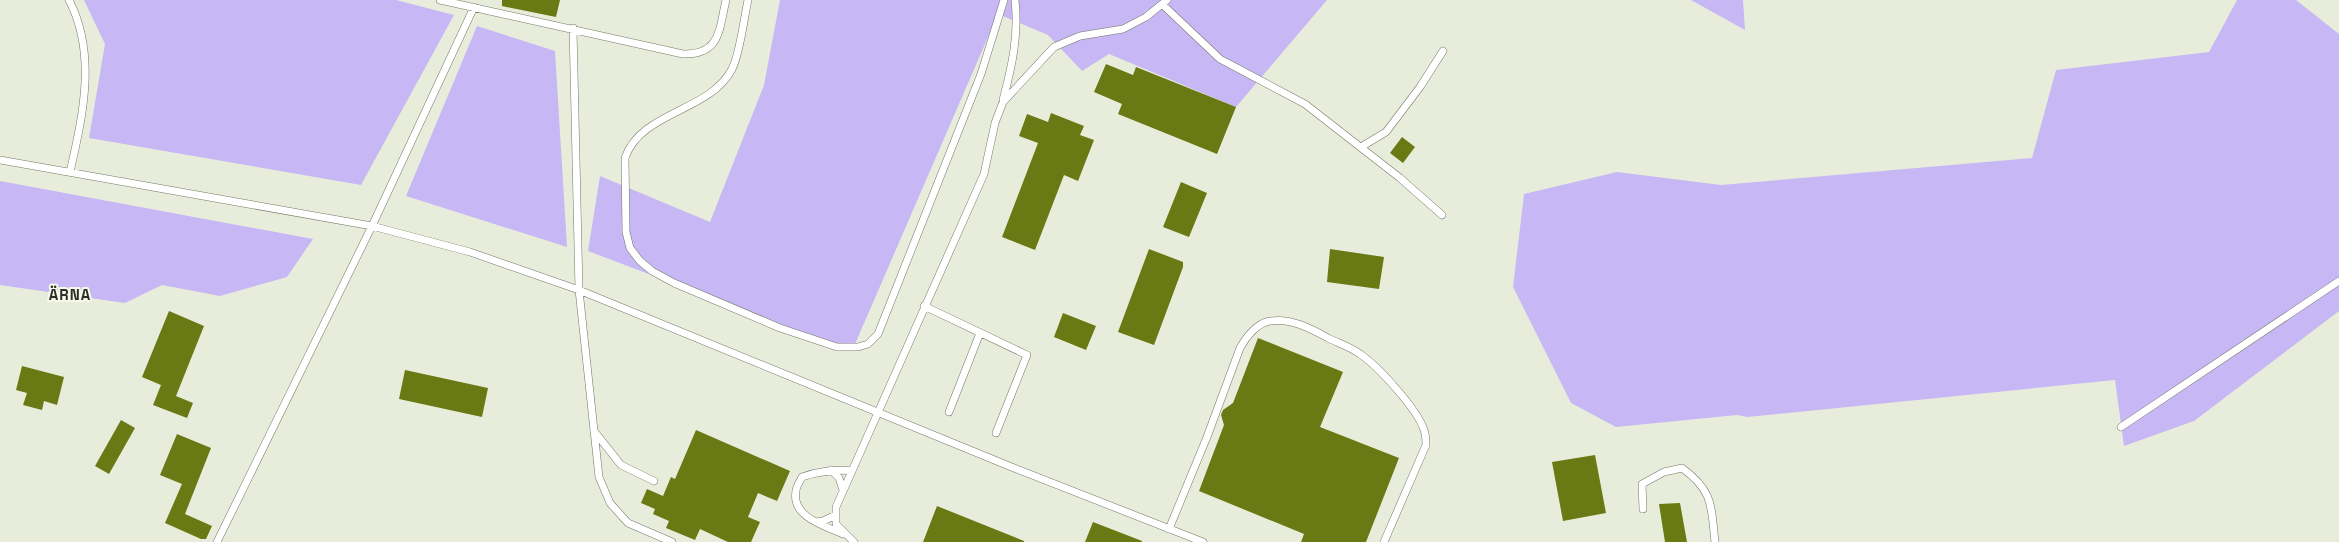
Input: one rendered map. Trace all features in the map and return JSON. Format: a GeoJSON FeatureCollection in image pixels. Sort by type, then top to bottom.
{"type":"FeatureCollection","features":[{"type":"Feature","properties":{"kind":"lane"},"geometry":{"type":"LineString","coordinates":[[69,0],[76,15],[83,39],[87,66],[77,144],[70,172]]}},
{"type":"Feature","properties":{"kind":"lane"},"geometry":{"type":"LineString","coordinates":[[440,0],[573,28],[683,54],[695,54],[708,49],[717,40],[726,0]]}},
{"type":"Feature","properties":{"kind":"lane"},"geometry":{"type":"LineString","coordinates":[[748,0],[732,69],[728,75],[718,87],[707,95],[645,131],[628,150],[625,158],[626,232],[630,248],[640,261],[658,274],[780,328],[837,347],[858,347],[868,344],[878,334],[981,74],[1004,0]]}},
{"type":"Feature","properties":{"kind":"lane"},"geometry":{"type":"LineString","coordinates":[[846,536],[836,524],[836,507],[877,411],[984,174],[995,123],[1003,102],[1015,54],[1017,16],[1016,0]]}},
{"type":"Feature","properties":{"kind":"lane"},"geometry":{"type":"LineString","coordinates":[[1003,102],[1054,47],[1080,36],[1123,29],[1165,3],[1220,59],[1305,104],[1361,147],[1442,215]]}},
{"type":"Feature","properties":{"kind":"lane"},"geometry":{"type":"LineString","coordinates":[[217,542],[372,226],[474,7]]}},
{"type":"Feature","properties":{"kind":"lane"},"geometry":{"type":"LineString","coordinates":[[573,28],[579,290],[599,477],[610,502],[628,523],[672,542]]}},
{"type":"Feature","properties":{"kind":"lane"},"geometry":{"type":"LineString","coordinates":[[1361,147],[1386,132],[1420,87],[1443,51]]}},
{"type":"Feature","properties":{"kind":"lane"},"geometry":{"type":"LineString","coordinates":[[0,160],[372,226],[470,252],[579,290],[1014,468],[1202,542]]}},
{"type":"Feature","properties":{"kind":"lane"},"geometry":{"type":"LineString","coordinates":[[2121,427],[2339,281]]}},
{"type":"Feature","properties":{"kind":"lane"},"geometry":{"type":"LineString","coordinates":[[924,306],[1027,355],[996,433]]}},
{"type":"Feature","properties":{"kind":"lane"},"geometry":{"type":"LineString","coordinates":[[1169,529],[1207,437],[1240,348],[1246,337],[1258,327],[1270,321],[1289,322],[1306,326],[1360,353],[1376,367],[1414,410],[1424,430],[1426,445],[1384,542]]}},
{"type":"Feature","properties":{"kind":"lane"},"geometry":{"type":"LineString","coordinates":[[949,412],[980,333]]}},
{"type":"Feature","properties":{"kind":"lane"},"geometry":{"type":"LineString","coordinates":[[594,431],[621,465],[654,481]]}},
{"type":"Feature","properties":{"kind":"lane"},"geometry":{"type":"LineString","coordinates":[[1643,509],[1642,484],[1664,472],[1682,468],[1696,479],[1711,500],[1715,542]]}},
{"type":"Feature","properties":{"kind":"lane"},"geometry":{"type":"LineString","coordinates":[[851,470],[831,470],[802,477],[795,492],[797,507],[816,522],[846,536],[854,542]]}},
{"type":"Feature","properties":{"kind":"lane"},"geometry":{"type":"LineString","coordinates":[[831,470],[839,478],[843,490]]}},
{"type":"Feature","properties":{"kind":"lane"},"geometry":{"type":"LineString","coordinates":[[816,522],[836,515]]}},
{"type":"Feature","properties":{"kind":"shaded area"},"geometry":{"type":"Polygon","coordinates":[[[84,0],[396,0],[454,15],[361,185],[89,138],[105,44],[84,0]]]}},
{"type":"Feature","properties":{"kind":"shaded area"},"geometry":{"type":"Polygon","coordinates":[[[780,0],[1327,0],[1236,107],[1109,54],[1082,71],[1048,35],[998,14],[852,351],[588,251],[600,176],[710,222],[764,85],[780,0]]]}},
{"type":"Feature","properties":{"kind":"shaded area"},"geometry":{"type":"Polygon","coordinates":[[[1691,0],[1743,0],[1745,30],[1691,0]]]}},
{"type":"Feature","properties":{"kind":"shaded area"},"geometry":{"type":"Polygon","coordinates":[[[2237,0],[2296,0],[2339,34],[2339,311],[2194,421],[2124,446],[2115,380],[1747,417],[1737,415],[1616,427],[1571,403],[1513,287],[1524,194],[1617,172],[1721,185],[2032,158],[2056,70],[2209,52],[2237,0]]]}},
{"type":"Feature","properties":{"kind":"shaded area"},"geometry":{"type":"Polygon","coordinates":[[[477,26],[555,51],[567,247],[406,196],[477,26]]]}},
{"type":"Feature","properties":{"kind":"shaded area"},"geometry":{"type":"Polygon","coordinates":[[[0,181],[313,239],[287,277],[220,296],[162,285],[125,303],[0,285],[0,181]]]}},
{"type":"Feature","properties":{"kind":"building"},"geometry":{"type":"Polygon","coordinates":[[[502,0],[560,0],[556,17],[502,6],[502,0]]]}},
{"type":"Feature","properties":{"kind":"building"},"geometry":{"type":"Polygon","coordinates":[[[1106,64],[1133,75],[1136,67],[1236,107],[1217,154],[1118,114],[1122,104],[1094,92],[1106,64]]]}},
{"type":"Feature","properties":{"kind":"building"},"geometry":{"type":"Polygon","coordinates":[[[1051,113],[1084,126],[1080,135],[1094,140],[1078,181],[1064,175],[1035,250],[1002,237],[1038,143],[1019,136],[1027,114],[1048,122],[1051,113]]]}},
{"type":"Feature","properties":{"kind":"building"},"geometry":{"type":"Polygon","coordinates":[[[1402,137],[1415,147],[1403,163],[1390,153],[1402,137]]]}},
{"type":"Feature","properties":{"kind":"building"},"geometry":{"type":"Polygon","coordinates":[[[1181,182],[1207,193],[1189,237],[1163,227],[1181,182]]]}},
{"type":"Feature","properties":{"kind":"building"},"geometry":{"type":"Polygon","coordinates":[[[1149,249],[1183,262],[1183,267],[1154,345],[1118,332],[1149,249]]]}},
{"type":"Feature","properties":{"kind":"building"},"geometry":{"type":"Polygon","coordinates":[[[1330,249],[1384,257],[1379,289],[1327,282],[1330,249]]]}},
{"type":"Feature","properties":{"kind":"building"},"geometry":{"type":"Polygon","coordinates":[[[169,311],[204,326],[176,396],[193,403],[187,418],[153,405],[161,385],[142,377],[169,311]]]}},
{"type":"Feature","properties":{"kind":"building"},"geometry":{"type":"Polygon","coordinates":[[[1063,313],[1096,326],[1086,350],[1054,337],[1063,313]]]}},
{"type":"Feature","properties":{"kind":"building"},"geometry":{"type":"Polygon","coordinates":[[[1258,338],[1343,372],[1320,427],[1399,458],[1366,542],[1301,542],[1304,534],[1199,491],[1224,425],[1221,415],[1223,410],[1233,403],[1258,338]]]}},
{"type":"Feature","properties":{"kind":"building"},"geometry":{"type":"Polygon","coordinates":[[[22,366],[64,377],[57,405],[44,401],[42,410],[23,405],[27,393],[16,390],[22,366]]]}},
{"type":"Feature","properties":{"kind":"building"},"geometry":{"type":"Polygon","coordinates":[[[405,370],[488,388],[482,417],[399,399],[405,370]]]}},
{"type":"Feature","properties":{"kind":"building"},"geometry":{"type":"Polygon","coordinates":[[[121,420],[135,428],[109,474],[95,466],[121,420]]]}},
{"type":"Feature","properties":{"kind":"building"},"geometry":{"type":"Polygon","coordinates":[[[696,430],[790,471],[777,501],[758,493],[748,517],[760,522],[751,542],[728,542],[700,529],[695,540],[666,528],[669,521],[653,514],[655,509],[641,503],[647,489],[663,496],[671,477],[675,479],[696,430]]]}},
{"type":"Feature","properties":{"kind":"building"},"geometry":{"type":"Polygon","coordinates":[[[177,434],[211,448],[185,514],[212,526],[206,539],[201,539],[165,523],[182,484],[160,475],[177,434]]]}},
{"type":"Feature","properties":{"kind":"building"},"geometry":{"type":"Polygon","coordinates":[[[1595,455],[1606,513],[1563,521],[1552,462],[1595,455]]]}},
{"type":"Feature","properties":{"kind":"building"},"geometry":{"type":"Polygon","coordinates":[[[1680,503],[1687,542],[1665,542],[1659,504],[1680,503]]]}},
{"type":"Feature","properties":{"kind":"building"},"geometry":{"type":"Polygon","coordinates":[[[937,506],[1024,541],[1024,542],[923,542],[937,506]]]}},
{"type":"Feature","properties":{"kind":"building"},"geometry":{"type":"Polygon","coordinates":[[[1093,522],[1142,541],[1142,542],[1085,542],[1093,522]]]}},
{"type":"Feature","properties":{"kind":"district","name":"ÄRNA"},"geometry":{"type":"Point","coordinates":[70,295]}}]}
